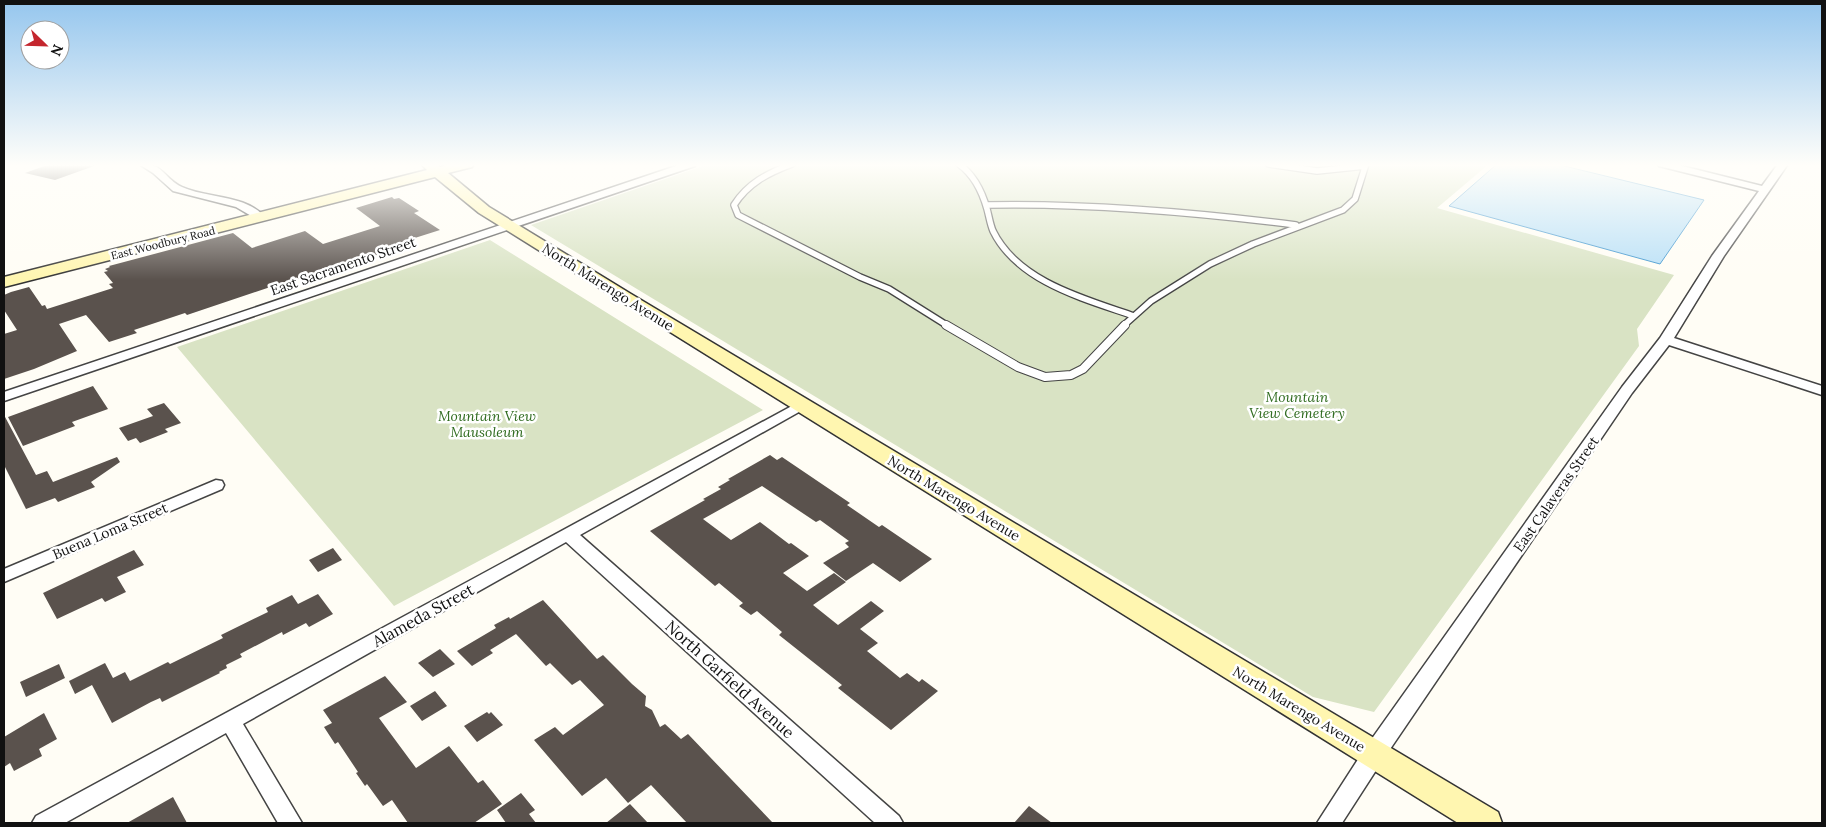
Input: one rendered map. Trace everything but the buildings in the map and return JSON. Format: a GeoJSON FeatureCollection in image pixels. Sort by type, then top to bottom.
{"type":"FeatureCollection","features":[{"type":"Feature","properties":{"kind":"street"},"geometry":{"type":"LineString","coordinates":[[234,203],[240,204],[254,215]]}},
{"type":"Feature","properties":{"kind":"street","name":"East Woodbury Road"},"geometry":{"type":"LineString","coordinates":[[4,282],[300,203]]}},
{"type":"Feature","properties":{"kind":"street","name":"North Marengo Avenue"},"geometry":{"type":"LineString","coordinates":[[476,203],[484,210],[1486,823]]}},
{"type":"Feature","properties":{"kind":"street","name":"East Sacramento Street"},"geometry":{"type":"LineString","coordinates":[[4,397],[576,203]]}},
{"type":"Feature","properties":{"kind":"street","name":"East Calaveras Street"},"geometry":{"type":"LineString","coordinates":[[1329,823],[1374,754],[1628,390],[1666,340],[1754,203]]}},
{"type":"Feature","properties":{"kind":"street","name":"East Woodbury Road"},"geometry":{"type":"LineString","coordinates":[[4,272],[254,215]]}},
{"type":"Feature","properties":{"kind":"street"},"geometry":{"type":"LineString","coordinates":[[1666,340],[1822,391]]}},
{"type":"Feature","properties":{"kind":"street","name":"Alameda Street"},"geometry":{"type":"LineString","coordinates":[[44,823],[800,404]]}},
{"type":"Feature","properties":{"kind":"street","name":"Buena Loma Street"},"geometry":{"type":"LineString","coordinates":[[4,576],[216,485]]}},
{"type":"Feature","properties":{"kind":"street","name":"North Garfield Avenue"},"geometry":{"type":"LineString","coordinates":[[568,534],[891,823]]}},
{"type":"Feature","properties":{"kind":"street"},"geometry":{"type":"LineString","coordinates":[[230,721],[290,823]]}},
{"type":"Feature","properties":{"kind":"lane"},"geometry":{"type":"LineString","coordinates":[[735,203],[734,205],[738,215],[889,289],[940,322],[1018,367],[1045,376],[1071,375],[1083,369],[1151,301],[1210,264],[1298,226],[1327,217],[1353,203]]}},
{"type":"Feature","properties":{"kind":"lane"},"geometry":{"type":"LineString","coordinates":[[1134,316],[1061,288],[1016,260],[1001,244],[993,230],[986,205],[1035,204],[1159,209],[1298,226]]}},
{"type":"Feature","properties":{"kind":"green space","name":"Mountain View Cemetery"},"geometry":{"type":"Polygon","coordinates":[[[596,203],[1443,203],[1437,208],[1674,275],[1637,329],[1639,346],[1374,712],[1313,697],[531,225],[596,203]]]}},
{"type":"Feature","properties":{"kind":"green space","name":"Mountain View Mausoleum"},"geometry":{"type":"Polygon","coordinates":[[[490,240],[763,410],[394,606],[177,347],[490,240]]]}},
{"type":"Feature","properties":{"kind":"water"},"geometry":{"type":"Polygon","coordinates":[[[1453,203],[1702,203],[1660,264],[1449,206],[1453,203]]]}}]}
